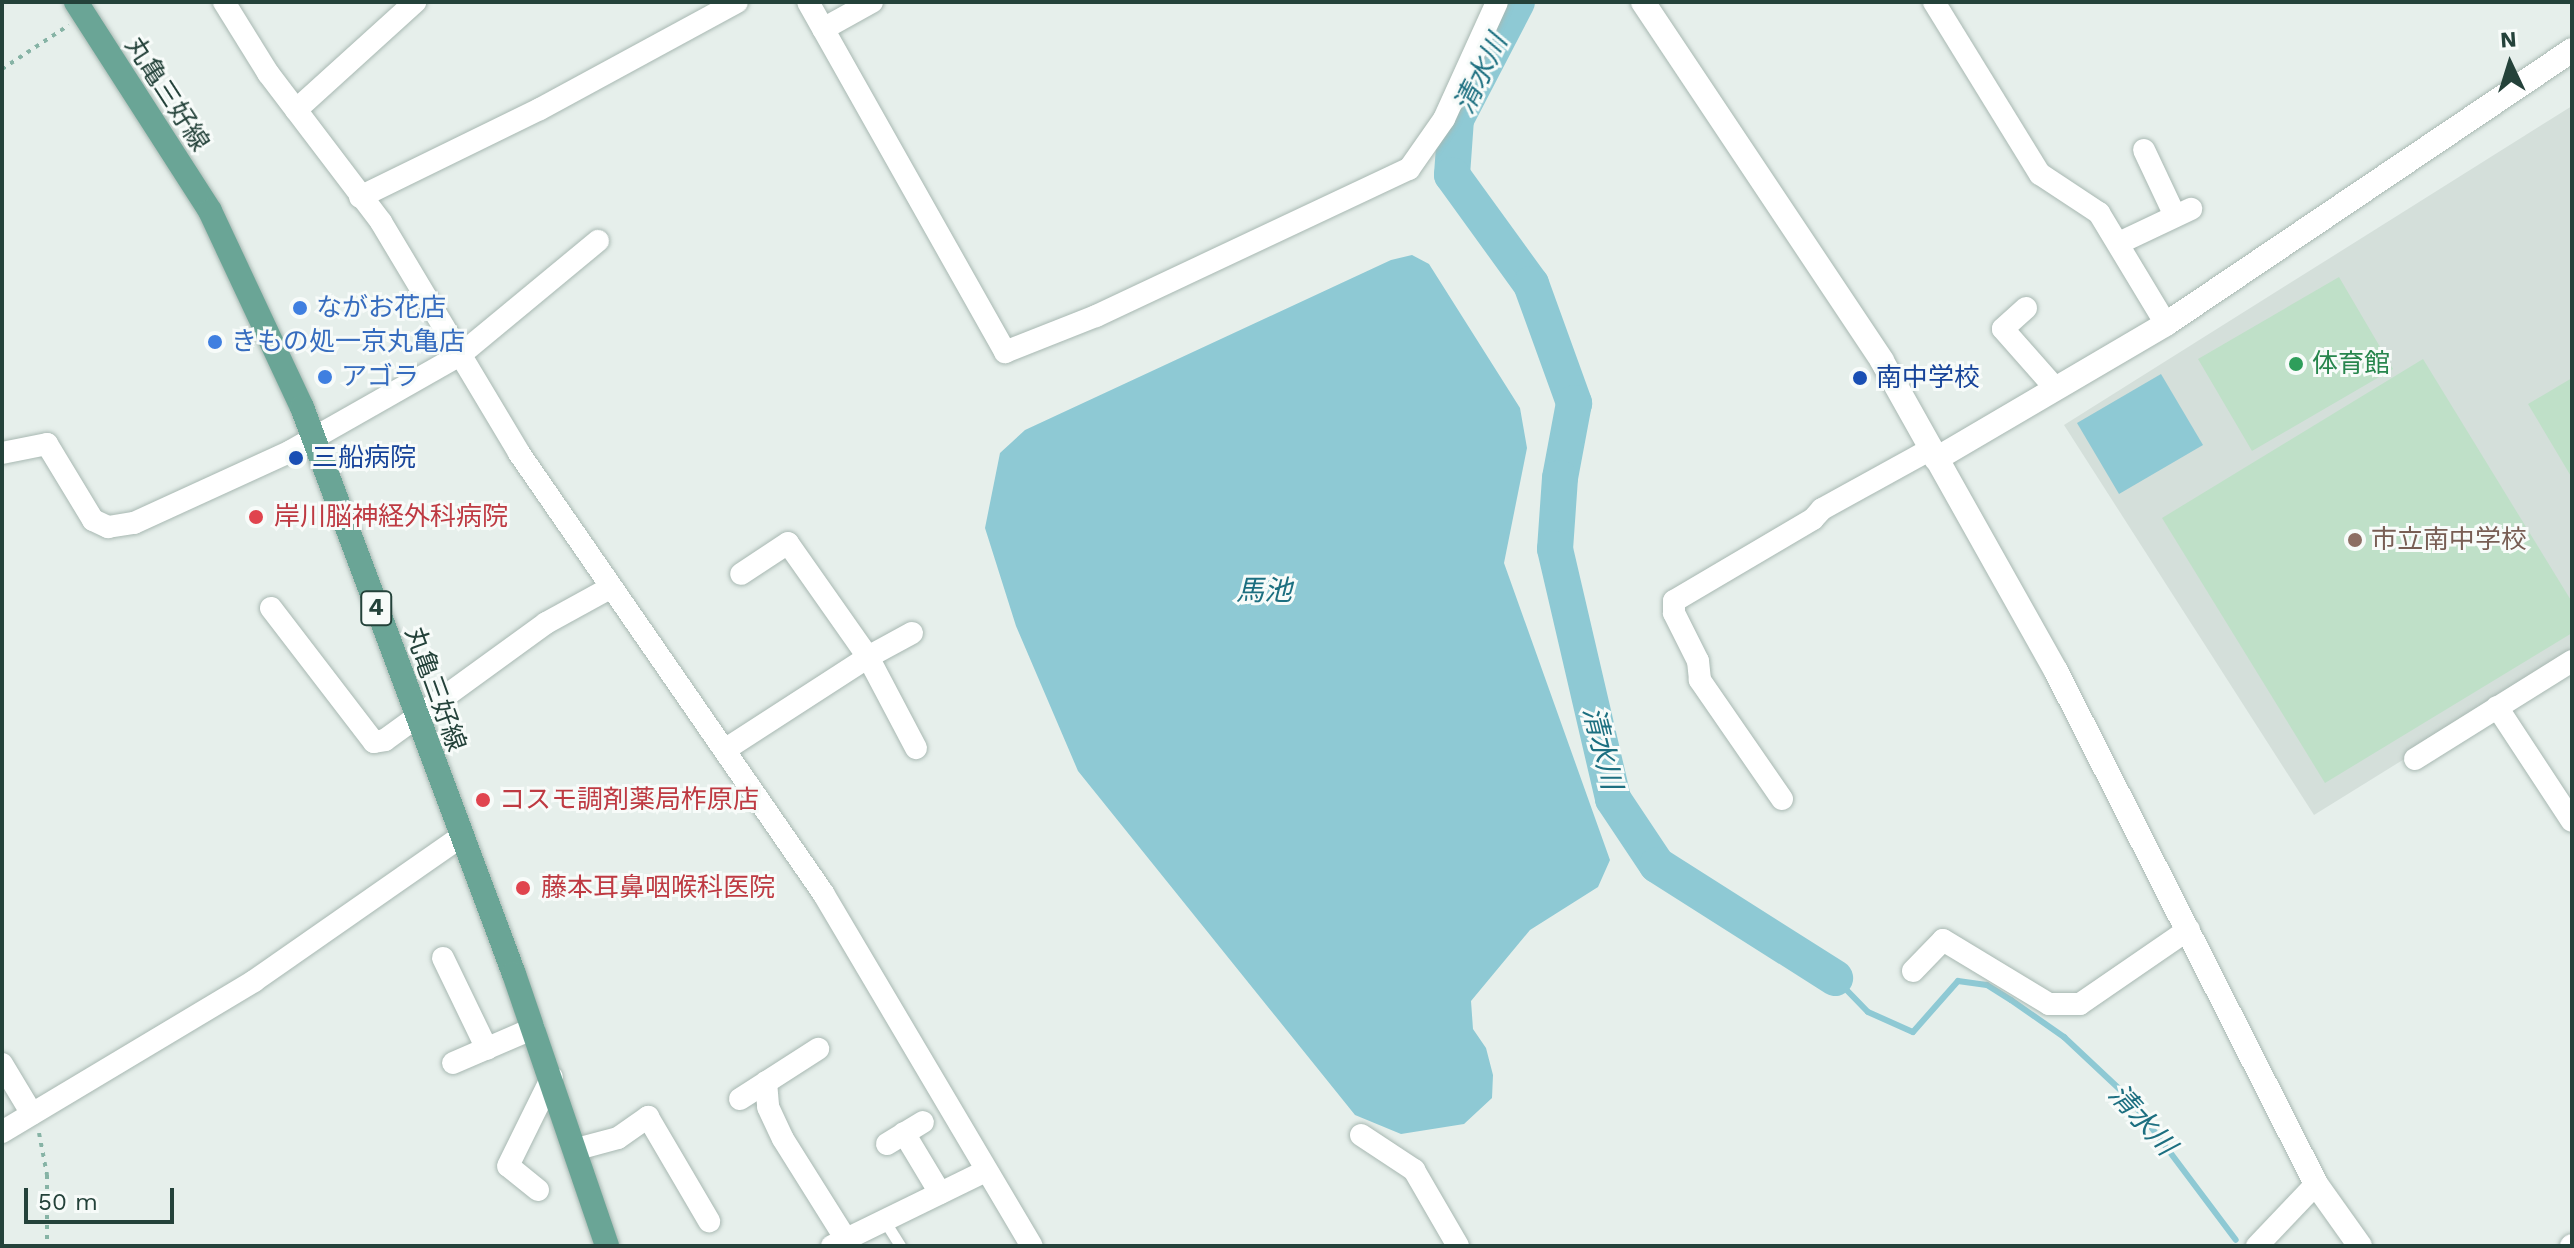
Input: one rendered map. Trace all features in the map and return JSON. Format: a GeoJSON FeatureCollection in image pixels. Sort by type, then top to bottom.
{"type":"FeatureCollection","features":[{"type":"Feature","properties":{"kind":"main road","name":"丸亀三好線"},"geometry":{"type":"LineString","coordinates":[[80,9],[210,211],[313,438],[459,838],[552,1077],[607,1246]]}},
{"type":"Feature","properties":{"kind":"street"},"geometry":{"type":"LineString","coordinates":[[224,2],[296,110],[381,222],[460,355],[610,588],[726,749],[823,893],[1032,1246]]}},
{"type":"Feature","properties":{"kind":"street"},"geometry":{"type":"LineString","coordinates":[[296,110],[415,2]]}},
{"type":"Feature","properties":{"kind":"street"},"geometry":{"type":"LineString","coordinates":[[360,197],[540,109],[737,2]]}},
{"type":"Feature","properties":{"kind":"street"},"geometry":{"type":"LineString","coordinates":[[808,2],[1005,352],[1096,316],[1409,169],[1444,119],[1497,2]]}},
{"type":"Feature","properties":{"kind":"street"},"geometry":{"type":"LineString","coordinates":[[823,29],[872,2]]}},
{"type":"Feature","properties":{"kind":"street"},"geometry":{"type":"LineString","coordinates":[[1643,2],[1839,294],[1933,454],[2056,671],[2316,1184],[2360,1246]]}},
{"type":"Feature","properties":{"kind":"street"},"geometry":{"type":"LineString","coordinates":[[1941,5],[2040,174],[2099,213],[2166,324]]}},
{"type":"Feature","properties":{"kind":"street"},"geometry":{"type":"LineString","coordinates":[[1782,799],[1700,680],[1674,601],[1813,519],[1822,509],[2056,389],[2166,324],[2572,50]]}},
{"type":"Feature","properties":{"kind":"street"},"geometry":{"type":"LineString","coordinates":[[2119,243],[2183,213],[2144,150]]}},
{"type":"Feature","properties":{"kind":"street"},"geometry":{"type":"LineString","coordinates":[[2,453],[47,444],[93,520],[108,527],[134,523],[313,438],[460,355],[598,241]]}},
{"type":"Feature","properties":{"kind":"street"},"geometry":{"type":"LineString","coordinates":[[2026,308],[2003,329],[2056,389]]}},
{"type":"Feature","properties":{"kind":"street"},"geometry":{"type":"LineString","coordinates":[[741,574],[788,543],[868,657],[916,748]]}},
{"type":"Feature","properties":{"kind":"street"},"geometry":{"type":"LineString","coordinates":[[271,608],[374,742],[416,718],[546,623],[610,588]]}},
{"type":"Feature","properties":{"kind":"street"},"geometry":{"type":"LineString","coordinates":[[726,749],[868,657],[912,633]]}},
{"type":"Feature","properties":{"kind":"street"},"geometry":{"type":"LineString","coordinates":[[2415,759],[2572,661]]}},
{"type":"Feature","properties":{"kind":"street"},"geometry":{"type":"LineString","coordinates":[[2497,707],[2572,821]]}},
{"type":"Feature","properties":{"kind":"street"},"geometry":{"type":"LineString","coordinates":[[2,1132],[254,981],[459,838]]}},
{"type":"Feature","properties":{"kind":"street"},"geometry":{"type":"LineString","coordinates":[[1913,971],[1943,940],[2049,1004],[2080,1004],[2189,929]]}},
{"type":"Feature","properties":{"kind":"street"},"geometry":{"type":"LineString","coordinates":[[443,958],[487,1049]]}},
{"type":"Feature","properties":{"kind":"street"},"geometry":{"type":"LineString","coordinates":[[453,1063],[534,1028]]}},
{"type":"Feature","properties":{"kind":"street"},"geometry":{"type":"LineString","coordinates":[[740,1099],[818,1049]]}},
{"type":"Feature","properties":{"kind":"street"},"geometry":{"type":"LineString","coordinates":[[2,1064],[32,1114]]}},
{"type":"Feature","properties":{"kind":"street"},"geometry":{"type":"LineString","coordinates":[[538,1190],[508,1166],[552,1077]]}},
{"type":"Feature","properties":{"kind":"street"},"geometry":{"type":"LineString","coordinates":[[766,1082],[768,1107],[838,1242],[986,1171]]}},
{"type":"Feature","properties":{"kind":"street"},"geometry":{"type":"LineString","coordinates":[[577,1149],[618,1138],[648,1117],[675,1141],[709,1221]]}},
{"type":"Feature","properties":{"kind":"street"},"geometry":{"type":"LineString","coordinates":[[905,1133],[940,1193]]}},
{"type":"Feature","properties":{"kind":"street"},"geometry":{"type":"LineString","coordinates":[[1361,1135],[1414,1170],[1458,1246]]}},
{"type":"Feature","properties":{"kind":"street"},"geometry":{"type":"LineString","coordinates":[[2257,1246],[2316,1184]]}},
{"type":"Feature","properties":{"kind":"lane"},"geometry":{"type":"LineString","coordinates":[[884,1219],[900,1246]]}},
{"type":"Feature","properties":{"kind":"path"},"geometry":{"type":"LineString","coordinates":[[2,69],[80,9]]}},
{"type":"Feature","properties":{"kind":"path"},"geometry":{"type":"LineString","coordinates":[[32,1114],[44,1150],[47,1246]]}},
{"type":"Feature","properties":{"kind":"shaded area","name":"市立南中学校"},"geometry":{"type":"Polygon","coordinates":[[[2572,106],[2572,655],[2314,815],[2064,425],[2572,106]]]}},
{"type":"Feature","properties":{"kind":"green space","name":"体育館"},"geometry":{"type":"Polygon","coordinates":[[[2339,277],[2393,369],[2252,451],[2198,359],[2339,277]]]}},
{"type":"Feature","properties":{"kind":"green space"},"geometry":{"type":"Polygon","coordinates":[[[2423,359],[2572,602],[2572,633],[2325,783],[2162,518],[2423,359]]]}},
{"type":"Feature","properties":{"kind":"green space"},"geometry":{"type":"Polygon","coordinates":[[[2572,378],[2572,478],[2528,404],[2572,378]]]}},
{"type":"Feature","properties":{"kind":"water","name":"馬池"},"geometry":{"type":"Polygon","coordinates":[[[1412,255],[1429,264],[1520,408],[1527,448],[1504,563],[1610,860],[1598,887],[1530,930],[1471,1001],[1473,1029],[1486,1048],[1493,1075],[1492,1098],[1464,1124],[1401,1134],[1355,1115],[1078,771],[1016,626],[985,528],[1000,453],[1025,430],[1391,260],[1412,255]]]}},
{"type":"Feature","properties":{"kind":"water"},"geometry":{"type":"Polygon","coordinates":[[[2161,374],[2203,445],[2119,494],[2077,423],[2161,374]]]}},
{"type":"Feature","properties":{"kind":"waterway","name":"清水川"},"geometry":{"type":"LineString","coordinates":[[1517,2],[1456,119],[1452,175],[1531,284],[1574,403],[1560,478],[1555,549],[1613,799],[1657,865],[1835,978]]}},
{"type":"Feature","properties":{"kind":"waterway","name":"清水川"},"geometry":{"type":"LineString","coordinates":[[1835,978],[1868,1012],[1913,1032],[1958,981],[1987,985],[2011,1000],[2064,1037],[2130,1099],[2236,1240]]}},
{"type":"Feature","properties":{"kind":"place","name":"ながお花店"},"geometry":{"type":"Point","coordinates":[300,308]}},
{"type":"Feature","properties":{"kind":"place","name":"きもの処一京丸亀店"},"geometry":{"type":"Point","coordinates":[215,342]}},
{"type":"Feature","properties":{"kind":"place","name":"体育館"},"geometry":{"type":"Point","coordinates":[2296,364]}},
{"type":"Feature","properties":{"kind":"place","name":"アゴラ"},"geometry":{"type":"Point","coordinates":[325,377]}},
{"type":"Feature","properties":{"kind":"place","name":"南中学校"},"geometry":{"type":"Point","coordinates":[1860,378]}},
{"type":"Feature","properties":{"kind":"place","name":"三船病院"},"geometry":{"type":"Point","coordinates":[296,458]}},
{"type":"Feature","properties":{"kind":"place","name":"岸川脳神経外科病院"},"geometry":{"type":"Point","coordinates":[256,517]}},
{"type":"Feature","properties":{"kind":"place","name":"市立南中学校"},"geometry":{"type":"Point","coordinates":[2355,540]}},
{"type":"Feature","properties":{"kind":"place","name":"コスモ調剤薬局柞原店"},"geometry":{"type":"Point","coordinates":[483,800]}},
{"type":"Feature","properties":{"kind":"place","name":"藤本耳鼻咽喉科医院"},"geometry":{"type":"Point","coordinates":[523,888]}}]}
